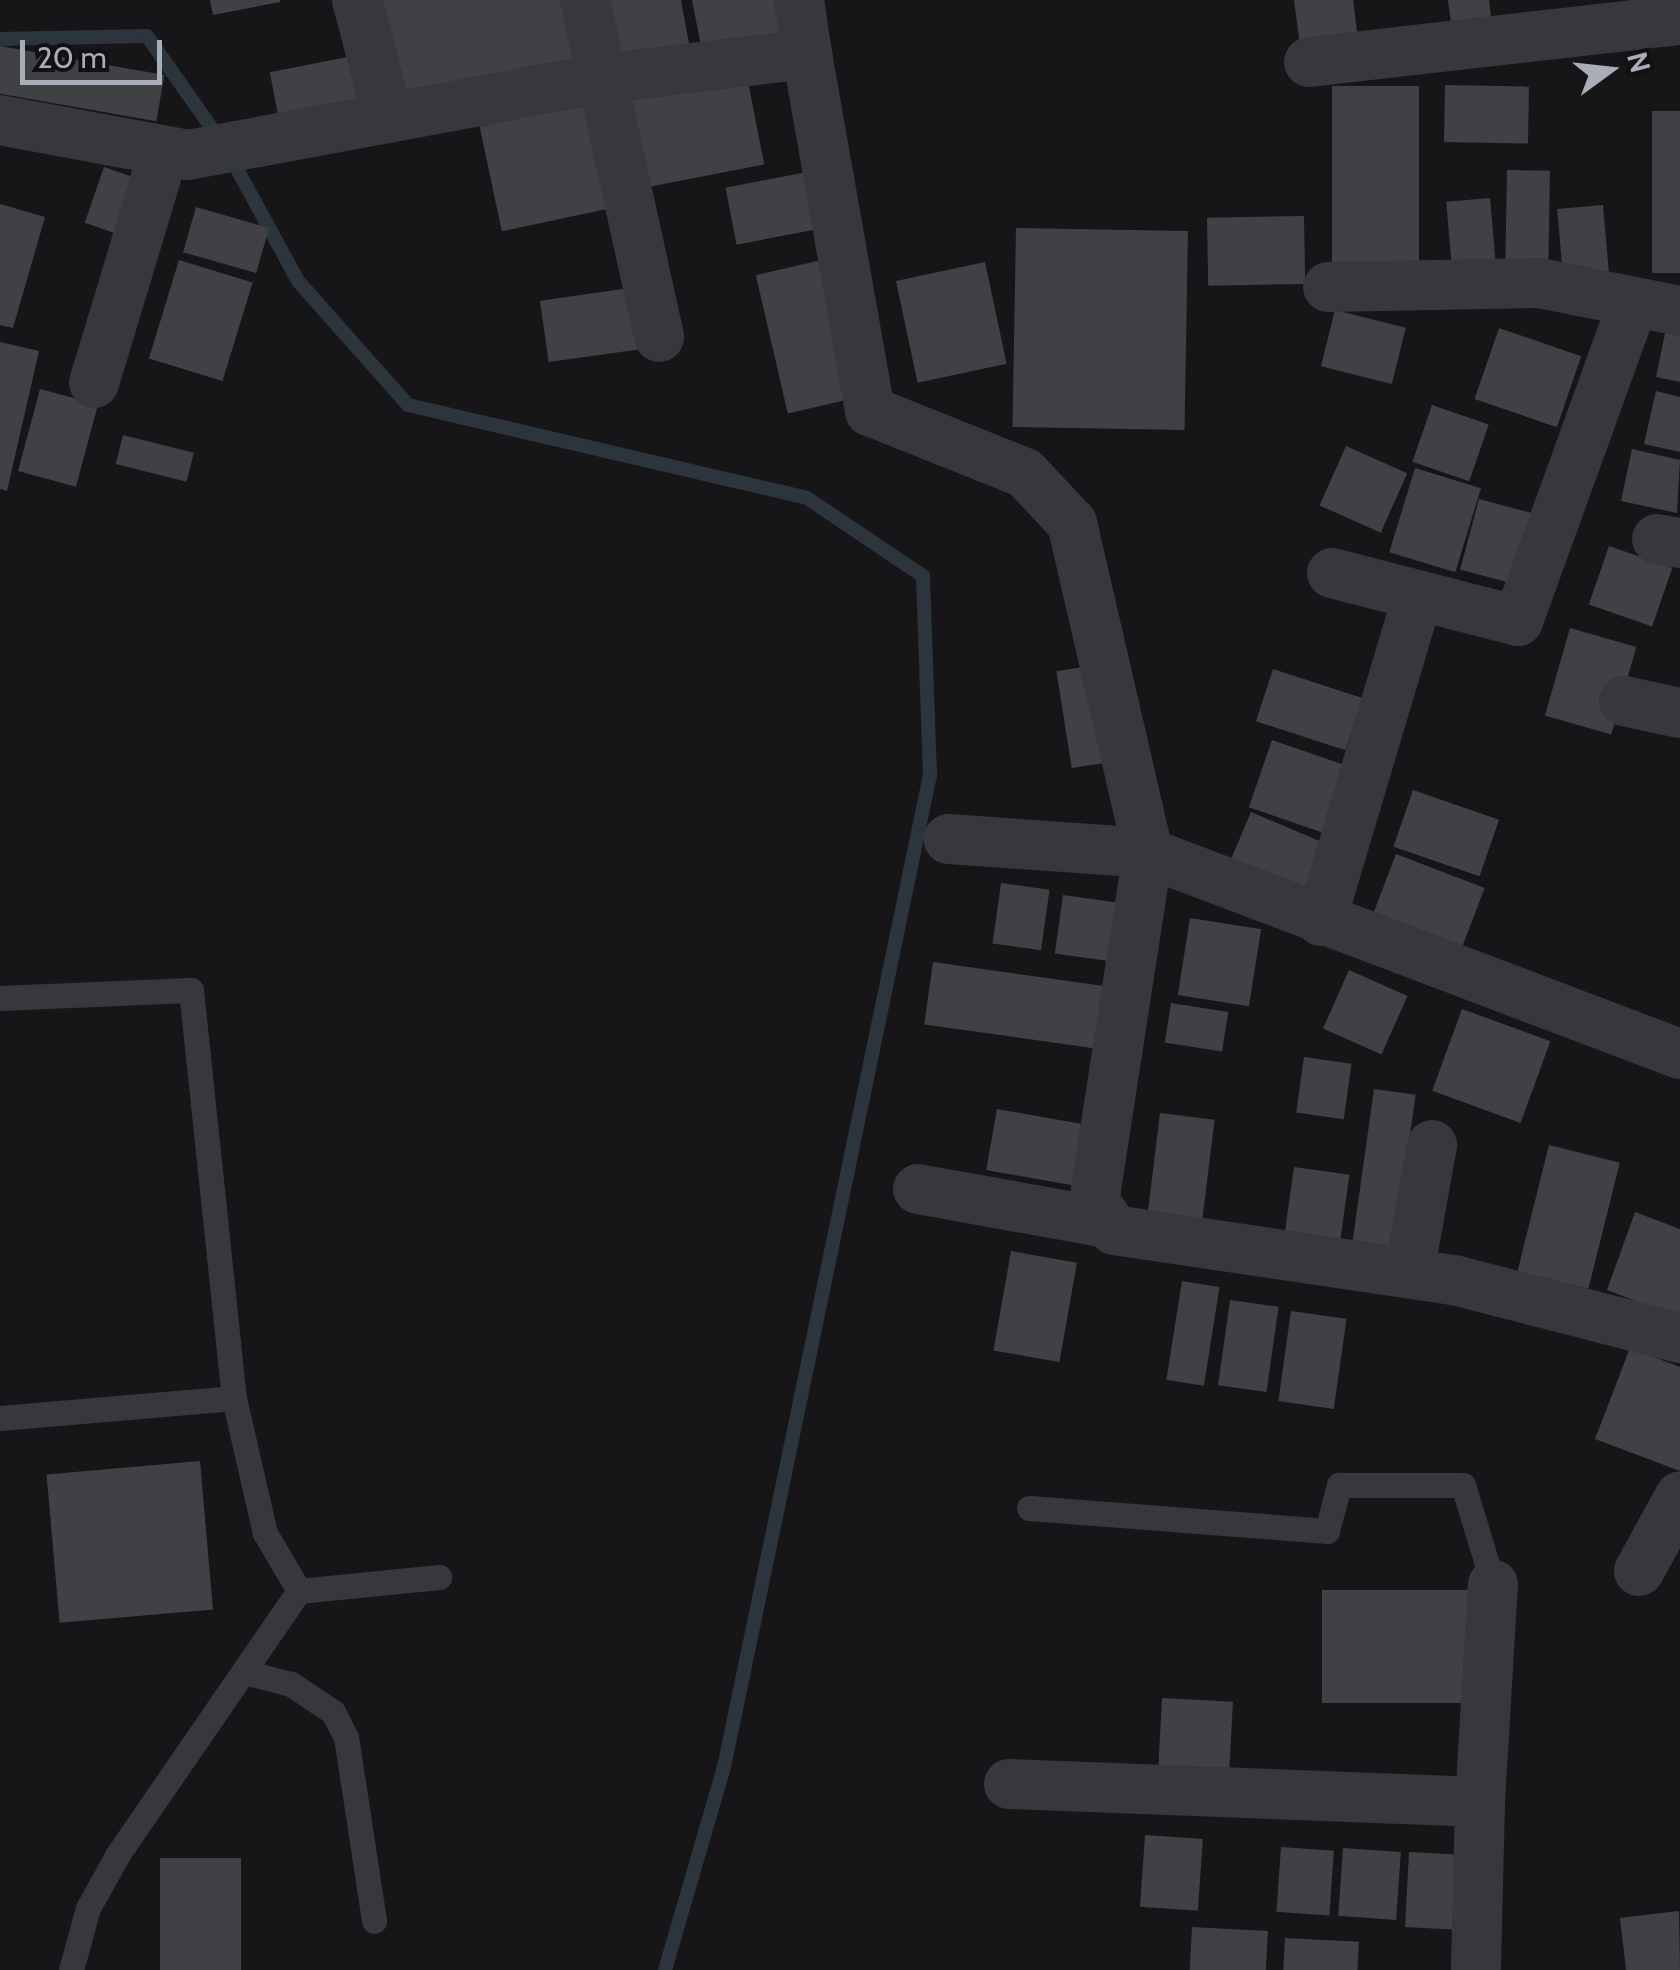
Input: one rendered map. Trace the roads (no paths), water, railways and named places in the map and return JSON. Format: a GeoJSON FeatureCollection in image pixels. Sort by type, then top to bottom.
{"type":"FeatureCollection","features":[{"type":"Feature","properties":{"kind":"street"},"geometry":{"type":"LineString","coordinates":[[357,0],[388,117]]}},
{"type":"Feature","properties":{"kind":"street"},"geometry":{"type":"LineString","coordinates":[[584,0],[659,337]]}},
{"type":"Feature","properties":{"kind":"street"},"geometry":{"type":"LineString","coordinates":[[799,0],[870,412],[1025,474],[1072,523],[1148,853],[1094,1200],[1102,1222]]}},
{"type":"Feature","properties":{"kind":"street"},"geometry":{"type":"LineString","coordinates":[[1309,62],[1680,20]]}},
{"type":"Feature","properties":{"kind":"street"},"geometry":{"type":"LineString","coordinates":[[0,120],[176,153],[600,79],[806,54]]}},
{"type":"Feature","properties":{"kind":"street"},"geometry":{"type":"LineString","coordinates":[[94,383],[176,153]]}},
{"type":"Feature","properties":{"kind":"street"},"geometry":{"type":"LineString","coordinates":[[1328,287],[1538,283],[1656,307],[1518,621],[1332,573]]}},
{"type":"Feature","properties":{"kind":"street"},"geometry":{"type":"LineString","coordinates":[[1321,920],[1418,596]]}},
{"type":"Feature","properties":{"kind":"street"},"geometry":{"type":"LineString","coordinates":[[1624,702],[1680,714]]}},
{"type":"Feature","properties":{"kind":"street"},"geometry":{"type":"LineString","coordinates":[[948,840],[1148,853],[1680,1054]]}},
{"type":"Feature","properties":{"kind":"street"},"geometry":{"type":"LineString","coordinates":[[1409,1273],[1432,1145]]}},
{"type":"Feature","properties":{"kind":"street"},"geometry":{"type":"LineString","coordinates":[[918,1189],[1102,1222],[1127,1233],[1409,1273],[1624,1317],[1680,1338]]}},
{"type":"Feature","properties":{"kind":"street"},"geometry":{"type":"LineString","coordinates":[[1639,1571],[1680,1496]]}},
{"type":"Feature","properties":{"kind":"street"},"geometry":{"type":"LineString","coordinates":[[1476,1970],[1480,1802],[1493,1584]]}},
{"type":"Feature","properties":{"kind":"street"},"geometry":{"type":"LineString","coordinates":[[1009,1784],[1480,1802]]}},
{"type":"Feature","properties":{"kind":"lane"},"geometry":{"type":"LineString","coordinates":[[0,998],[191,990],[234,1398],[265,1533],[299,1591]]}},
{"type":"Feature","properties":{"kind":"lane"},"geometry":{"type":"LineString","coordinates":[[0,1418],[234,1398]]}},
{"type":"Feature","properties":{"kind":"lane"},"geometry":{"type":"LineString","coordinates":[[1029,1508],[1326,1531],[1340,1485],[1463,1485],[1494,1564],[1493,1584]]}},
{"type":"Feature","properties":{"kind":"lane"},"geometry":{"type":"LineString","coordinates":[[299,1591],[439,1577]]}},
{"type":"Feature","properties":{"kind":"lane"},"geometry":{"type":"LineString","coordinates":[[71,1970],[88,1908],[118,1854],[299,1591]]}},
{"type":"Feature","properties":{"kind":"lane"},"geometry":{"type":"LineString","coordinates":[[244,1672],[291,1684],[333,1712],[346,1738],[374,1920]]}},
{"type":"Feature","properties":{"kind":"waterway"},"geometry":{"type":"LineString","coordinates":[[0,39],[147,36],[220,140]]}},
{"type":"Feature","properties":{"kind":"waterway"},"geometry":{"type":"LineString","coordinates":[[231,158],[298,281],[408,405],[807,498],[923,576],[930,775],[724,1767],[665,1970]]}}]}
